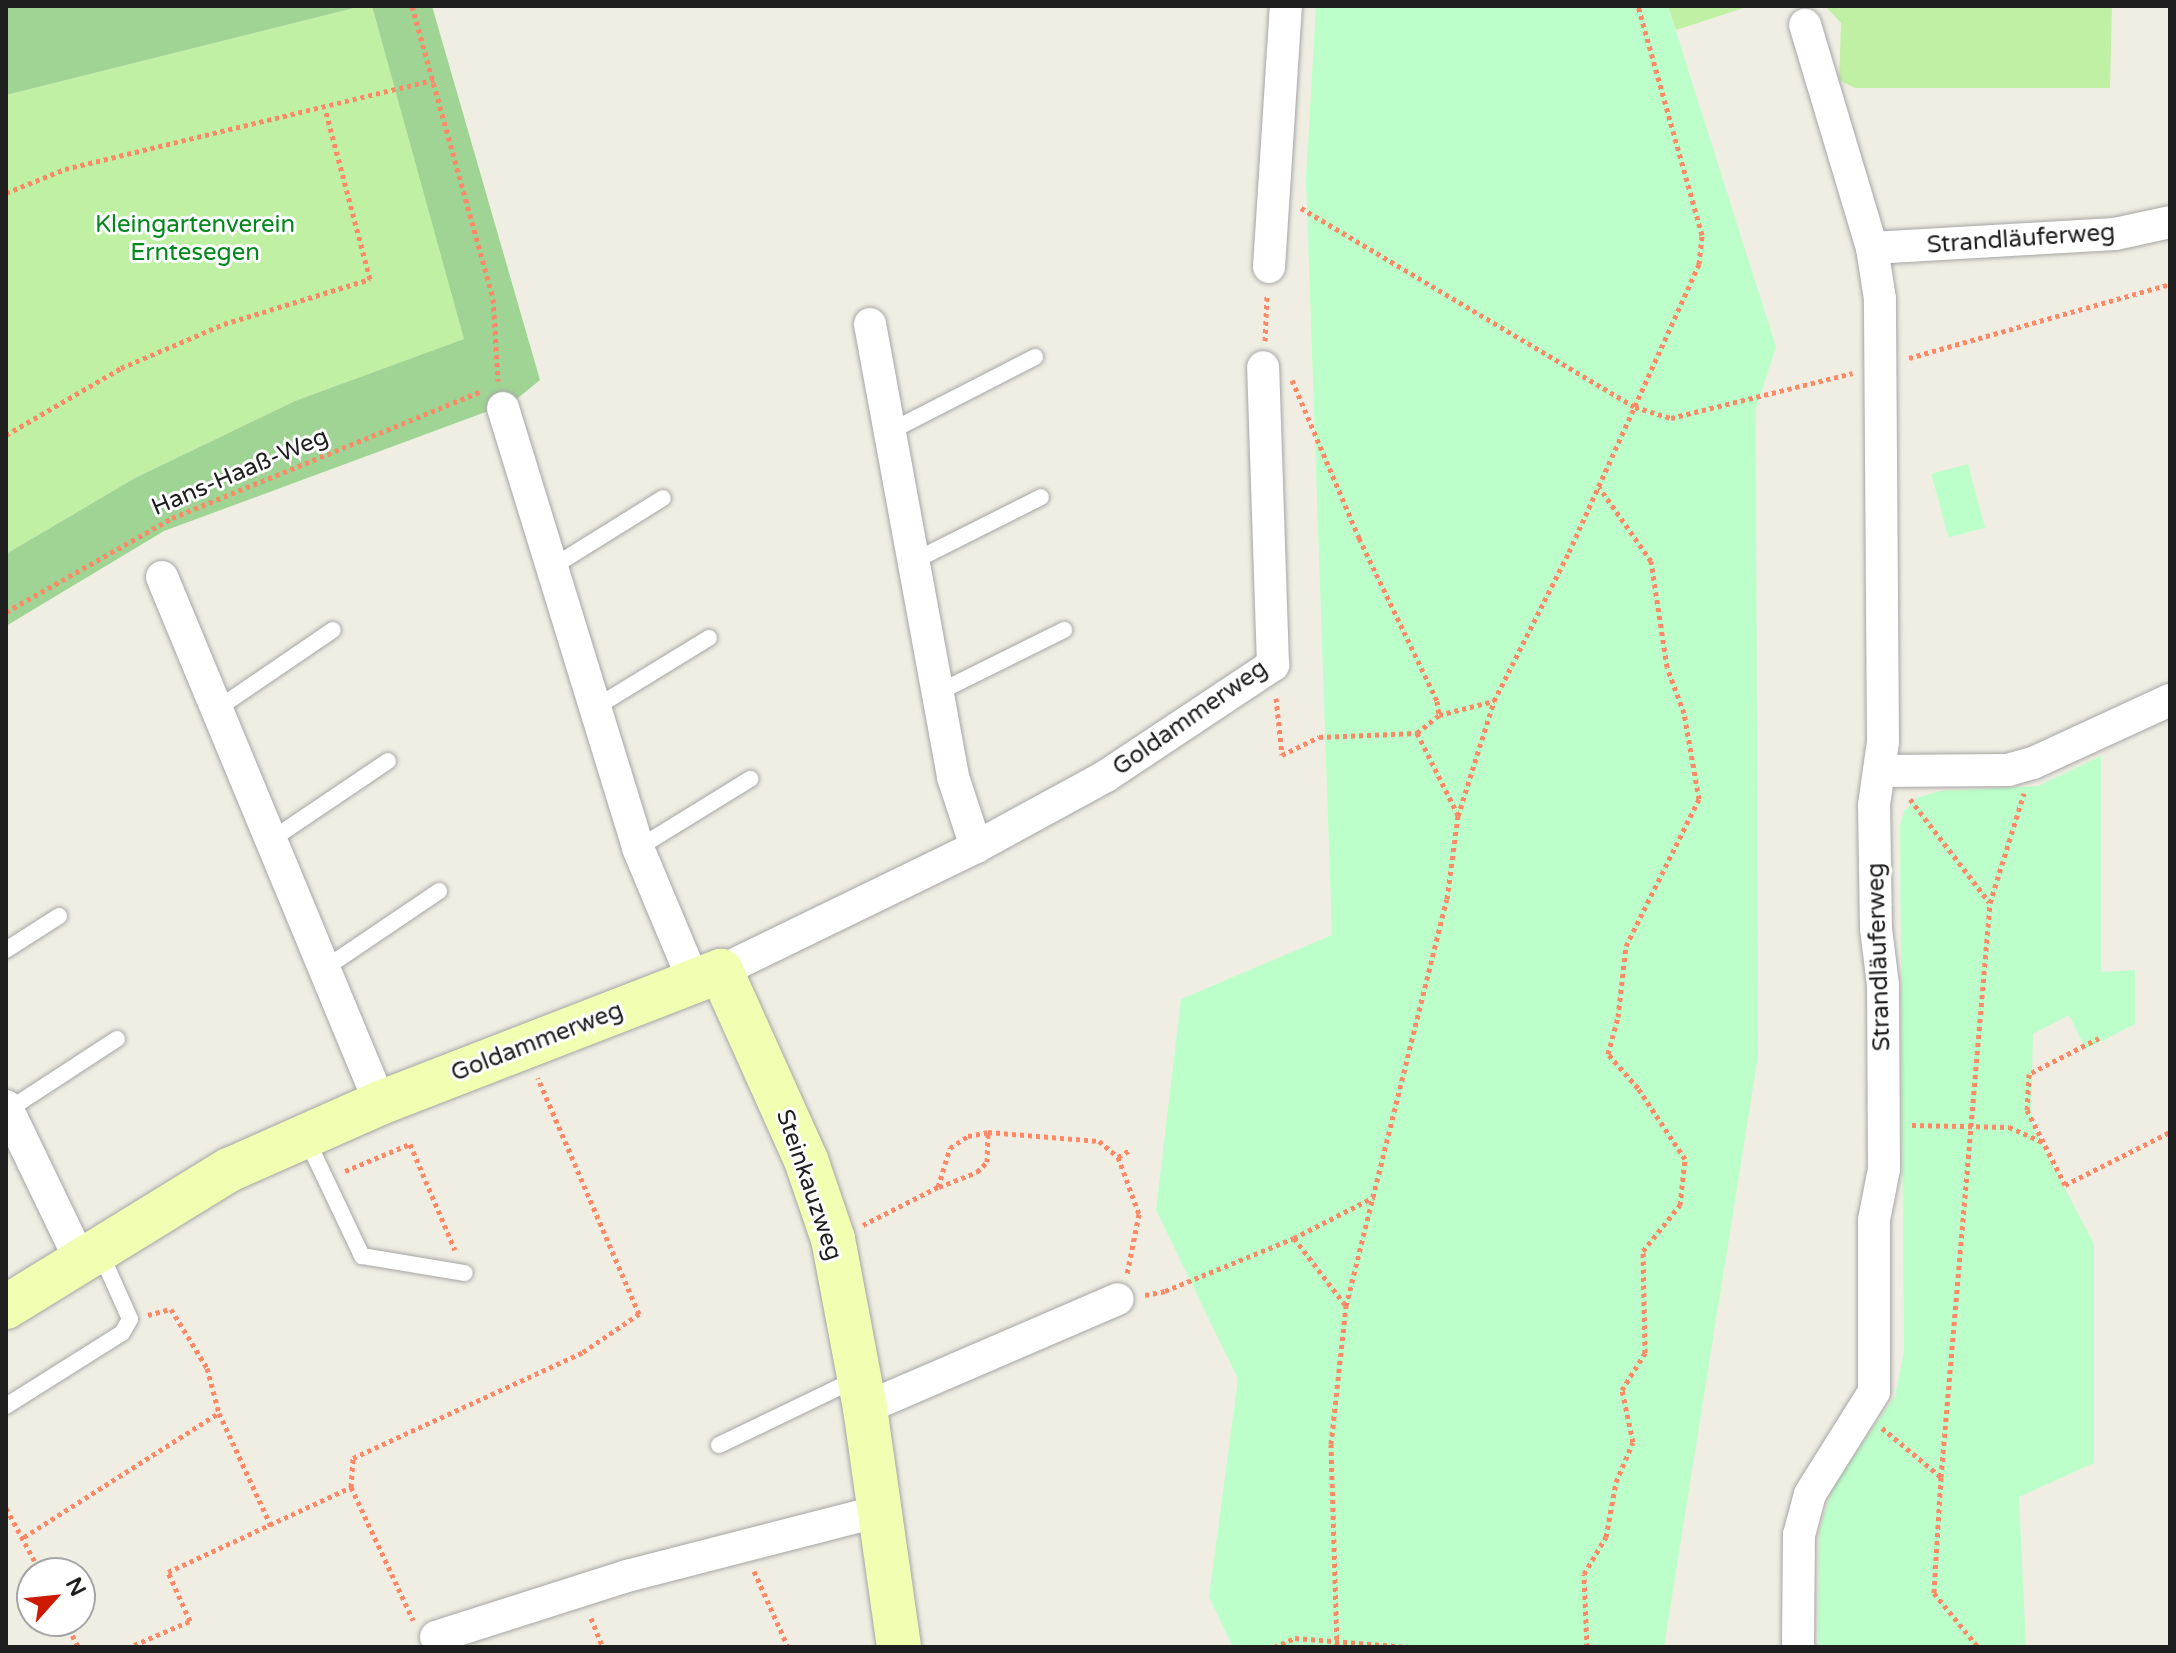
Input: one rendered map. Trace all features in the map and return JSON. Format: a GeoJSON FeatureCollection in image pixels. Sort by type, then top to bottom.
{"type":"FeatureCollection","features":[{"type":"Feature","properties":{"kind":"street"},"geometry":{"type":"LineString","coordinates":[[1269,267],[1286,6]]}},
{"type":"Feature","properties":{"kind":"street","name":"Strandläuferweg"},"geometry":{"type":"LineString","coordinates":[[1798,1647],[1799,1535],[1810,1494],[1874,1392],[1877,1365],[1874,1220],[1884,1169],[1874,821],[1884,771],[1880,299],[1872,248],[1805,25]]}},
{"type":"Feature","properties":{"kind":"street","name":"Strandläuferweg"},"geometry":{"type":"LineString","coordinates":[[1872,248],[2115,234],[2170,222]]}},
{"type":"Feature","properties":{"kind":"street"},"geometry":{"type":"LineString","coordinates":[[870,324],[953,777],[976,847]]}},
{"type":"Feature","properties":{"kind":"street","name":"Goldammerweg"},"geometry":{"type":"LineString","coordinates":[[6,1307],[229,1170],[380,1103],[708,976],[976,847],[1106,776],[1273,665],[1263,367]]}},
{"type":"Feature","properties":{"kind":"street"},"geometry":{"type":"LineString","coordinates":[[500,396],[549,569],[638,848],[708,976]]}},
{"type":"Feature","properties":{"kind":"street"},"geometry":{"type":"LineString","coordinates":[[162,577],[380,1103]]}},
{"type":"Feature","properties":{"kind":"street"},"geometry":{"type":"LineString","coordinates":[[1884,771],[2008,770],[2033,763],[2170,700]]}},
{"type":"Feature","properties":{"kind":"street","name":"Steinkauzweg"},"geometry":{"type":"LineString","coordinates":[[708,976],[806,1160],[833,1239],[862,1393],[899,1647]]}},
{"type":"Feature","properties":{"kind":"street"},"geometry":{"type":"LineString","coordinates":[[7,1108],[89,1254]]}},
{"type":"Feature","properties":{"kind":"street"},"geometry":{"type":"LineString","coordinates":[[862,1393],[1118,1299]]}},
{"type":"Feature","properties":{"kind":"street"},"geometry":{"type":"LineString","coordinates":[[426,1633],[627,1576],[880,1511]]}},
{"type":"Feature","properties":{"kind":"lane"},"geometry":{"type":"LineString","coordinates":[[891,431],[1035,357]]}},
{"type":"Feature","properties":{"kind":"lane"},"geometry":{"type":"LineString","coordinates":[[914,561],[1041,497]]}},
{"type":"Feature","properties":{"kind":"lane"},"geometry":{"type":"LineString","coordinates":[[549,569],[663,498]]}},
{"type":"Feature","properties":{"kind":"lane"},"geometry":{"type":"LineString","coordinates":[[217,709],[333,630]]}},
{"type":"Feature","properties":{"kind":"lane"},"geometry":{"type":"LineString","coordinates":[[937,693],[1064,630]]}},
{"type":"Feature","properties":{"kind":"lane"},"geometry":{"type":"LineString","coordinates":[[593,709],[709,638]]}},
{"type":"Feature","properties":{"kind":"lane"},"geometry":{"type":"LineString","coordinates":[[271,840],[388,761]]}},
{"type":"Feature","properties":{"kind":"lane"},"geometry":{"type":"LineString","coordinates":[[638,848],[750,779]]}},
{"type":"Feature","properties":{"kind":"lane"},"geometry":{"type":"LineString","coordinates":[[324,969],[439,891]]}},
{"type":"Feature","properties":{"kind":"lane"},"geometry":{"type":"LineString","coordinates":[[6,950],[59,916]]}},
{"type":"Feature","properties":{"kind":"lane"},"geometry":{"type":"LineString","coordinates":[[7,1108],[117,1039]]}},
{"type":"Feature","properties":{"kind":"lane"},"geometry":{"type":"LineString","coordinates":[[305,1136],[362,1256],[465,1273]]}},
{"type":"Feature","properties":{"kind":"lane"},"geometry":{"type":"LineString","coordinates":[[6,1406],[122,1333],[130,1319],[89,1254]]}},
{"type":"Feature","properties":{"kind":"lane"},"geometry":{"type":"LineString","coordinates":[[719,1445],[862,1393]]}},
{"type":"Feature","properties":{"kind":"path"},"geometry":{"type":"LineString","coordinates":[[412,6],[493,299],[500,396]]}},
{"type":"Feature","properties":{"kind":"path"},"geometry":{"type":"LineString","coordinates":[[1337,1644],[1331,1444],[1346,1306],[1447,899],[1458,816],[1494,701],[1599,487],[1699,264],[1702,235],[1638,6]]}},
{"type":"Feature","properties":{"kind":"path"},"geometry":{"type":"LineString","coordinates":[[6,193],[65,169],[325,109],[434,80]]}},
{"type":"Feature","properties":{"kind":"path"},"geometry":{"type":"LineString","coordinates":[[6,435],[121,368],[224,324],[370,279],[325,109]]}},
{"type":"Feature","properties":{"kind":"path"},"geometry":{"type":"LineString","coordinates":[[1272,194],[1330,222],[1635,407],[1671,418],[1879,367],[2170,284]]}},
{"type":"Feature","properties":{"kind":"path"},"geometry":{"type":"LineString","coordinates":[[1269,267],[1263,367],[1294,381],[1359,538],[1437,701],[1439,715]]}},
{"type":"Feature","properties":{"kind":"path","name":"Hans-Haaß-Weg"},"geometry":{"type":"LineString","coordinates":[[6,612],[172,518],[500,396]]}},
{"type":"Feature","properties":{"kind":"path"},"geometry":{"type":"LineString","coordinates":[[1587,1647],[1584,1574],[1606,1537],[1616,1482],[1633,1442],[1622,1390],[1645,1353],[1643,1251],[1680,1205],[1685,1159],[1638,1088],[1608,1054],[1618,1017],[1626,946],[1699,799],[1684,713],[1667,667],[1651,561],[1599,487]]}},
{"type":"Feature","properties":{"kind":"path"},"geometry":{"type":"LineString","coordinates":[[1273,665],[1282,755],[1319,737],[1417,733],[1439,715],[1494,701]]}},
{"type":"Feature","properties":{"kind":"path"},"geometry":{"type":"LineString","coordinates":[[1417,733],[1458,816]]}},
{"type":"Feature","properties":{"kind":"path"},"geometry":{"type":"LineString","coordinates":[[1978,1647],[1934,1593],[1941,1477],[1974,1125],[1990,903],[2033,763]]}},
{"type":"Feature","properties":{"kind":"path"},"geometry":{"type":"LineString","coordinates":[[1884,771],[1990,903]]}},
{"type":"Feature","properties":{"kind":"path"},"geometry":{"type":"LineString","coordinates":[[2099,1038],[2029,1074],[2027,1110],[2065,1185],[2170,1132]]}},
{"type":"Feature","properties":{"kind":"path"},"geometry":{"type":"LineString","coordinates":[[426,1633],[351,1487],[353,1458],[583,1352],[639,1314],[524,1046]]}},
{"type":"Feature","properties":{"kind":"path"},"geometry":{"type":"LineString","coordinates":[[1883,1126],[2009,1127],[2043,1143]]}},
{"type":"Feature","properties":{"kind":"path"},"geometry":{"type":"LineString","coordinates":[[938,1187],[950,1148],[968,1136],[988,1132],[1099,1141],[1118,1157],[1139,1214],[1136,1248],[1118,1299],[1165,1291],[1294,1238],[1374,1197]]}},
{"type":"Feature","properties":{"kind":"path"},"geometry":{"type":"LineString","coordinates":[[833,1239],[938,1187],[977,1172],[987,1162],[988,1132]]}},
{"type":"Feature","properties":{"kind":"path"},"geometry":{"type":"LineString","coordinates":[[325,1179],[410,1144],[465,1273]]}},
{"type":"Feature","properties":{"kind":"path"},"geometry":{"type":"LineString","coordinates":[[1118,1157],[1130,1150]]}},
{"type":"Feature","properties":{"kind":"path"},"geometry":{"type":"LineString","coordinates":[[1294,1238],[1346,1306]]}},
{"type":"Feature","properties":{"kind":"path"},"geometry":{"type":"LineString","coordinates":[[130,1319],[171,1309],[207,1368],[219,1413],[271,1526]]}},
{"type":"Feature","properties":{"kind":"path"},"geometry":{"type":"LineString","coordinates":[[1863,1412],[1941,1477]]}},
{"type":"Feature","properties":{"kind":"path"},"geometry":{"type":"LineString","coordinates":[[24,1537],[219,1413]]}},
{"type":"Feature","properties":{"kind":"path"},"geometry":{"type":"LineString","coordinates":[[133,1646],[190,1621],[168,1572],[351,1487]]}},
{"type":"Feature","properties":{"kind":"path"},"geometry":{"type":"LineString","coordinates":[[6,1508],[33,1557]]}},
{"type":"Feature","properties":{"kind":"path"},"geometry":{"type":"LineString","coordinates":[[744,1548],[788,1647]]}},
{"type":"Feature","properties":{"kind":"path"},"geometry":{"type":"LineString","coordinates":[[1274,1647],[1295,1638],[1337,1644],[1408,1647]]}},
{"type":"Feature","properties":{"kind":"green space"},"geometry":{"type":"Polygon","coordinates":[[[6,6],[362,6],[6,95],[6,6]]]}},
{"type":"Feature","properties":{"kind":"green space","name":"Kleingartenverein Erntesegen"},"geometry":{"type":"Polygon","coordinates":[[[372,6],[465,339],[295,401],[135,478],[6,554],[6,95],[372,6]]]}},
{"type":"Feature","properties":{"kind":"green space"},"geometry":{"type":"Polygon","coordinates":[[[372,6],[432,6],[540,380],[513,402],[164,531],[6,626],[6,554],[135,478],[295,401],[464,339],[372,6]]]}},
{"type":"Feature","properties":{"kind":"green space"},"geometry":{"type":"Polygon","coordinates":[[[1316,6],[1668,6],[1776,347],[1756,408],[1758,1056],[1664,1647],[1233,1647],[1209,1597],[1238,1379],[1156,1210],[1181,999],[1332,935],[1306,178],[1316,6]]]}},
{"type":"Feature","properties":{"kind":"green space"},"geometry":{"type":"Polygon","coordinates":[[[1668,6],[1750,6],[1676,30],[1668,6]]]}},
{"type":"Feature","properties":{"kind":"green space"},"geometry":{"type":"Polygon","coordinates":[[[1825,6],[2112,6],[2110,88],[1855,88],[1839,80],[1841,23],[1825,6]]]}},
{"type":"Feature","properties":{"kind":"green space"},"geometry":{"type":"Polygon","coordinates":[[[1968,464],[1985,528],[1948,538],[1931,474],[1968,464]]]}},
{"type":"Feature","properties":{"kind":"green space"},"geometry":{"type":"Polygon","coordinates":[[[2101,756],[2101,972],[2135,970],[2135,1024],[2086,1049],[2069,1015],[2033,1034],[2031,1123],[2094,1244],[2094,1463],[2019,1497],[2026,1647],[1818,1647],[1819,1532],[1833,1486],[1895,1396],[1904,1351],[1900,826],[1904,811],[1917,798],[1940,791],[2038,786],[2101,756]]]}}]}
